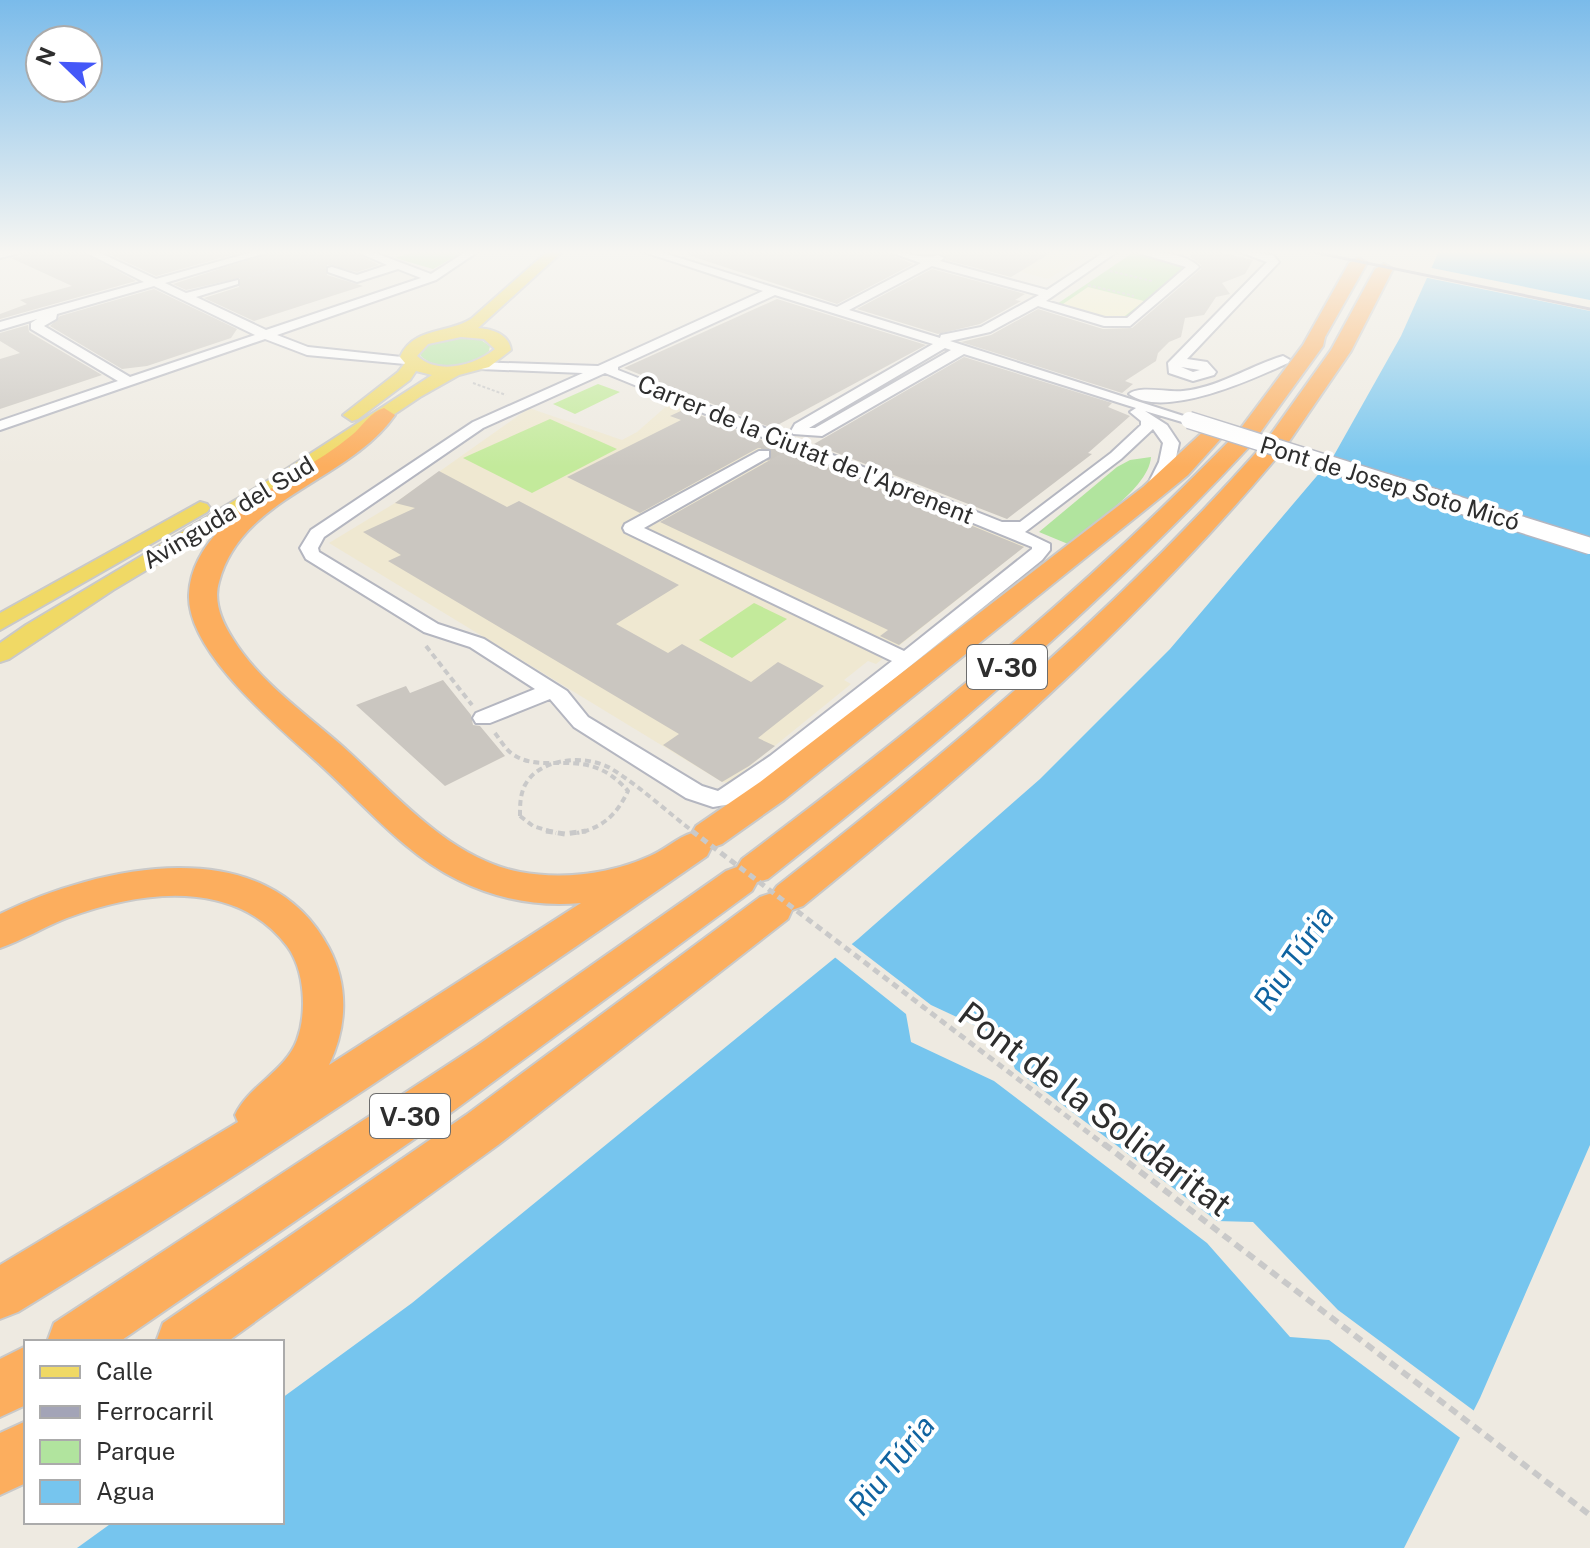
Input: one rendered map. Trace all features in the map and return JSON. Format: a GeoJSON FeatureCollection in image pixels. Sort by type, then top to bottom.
{"type":"FeatureCollection","features":[{"type":"Feature","properties":{"kind":"highway","name":"V-30"},"geometry":{"type":"LineString","coordinates":[[185,1340],[308,1255],[630,1021],[765,889],[1114,572],[1234,425],[1313,346],[1323,323]]}},
{"type":"Feature","properties":{"kind":"highway","name":"V-30"},"geometry":{"type":"LineString","coordinates":[[76,1340],[290,1199],[521,1040],[765,889],[853,847],[1040,688],[1148,585],[1233,495],[1273,447],[1341,351],[1356,323]]}},
{"type":"Feature","properties":{"kind":"highway"},"geometry":{"type":"LineString","coordinates":[[11,1287],[139,1211],[465,1002],[772,791],[1234,425],[1283,360],[1315,337]]}},
{"type":"Feature","properties":{"kind":"highway"},"geometry":{"type":"LineString","coordinates":[[384,415],[370,433],[270,501],[231,535],[211,564],[204,585],[207,620],[216,636],[256,684],[399,818],[455,862],[475,872],[521,888],[579,890],[608,886],[690,849]]}},
{"type":"Feature","properties":{"kind":"highway"},"geometry":{"type":"LineString","coordinates":[[0,932],[52,908],[114,890],[169,882],[215,885],[254,896],[286,917],[312,947],[323,985],[323,1019],[313,1054],[293,1085],[253,1119],[125,1201],[11,1287]]}},
{"type":"Feature","properties":{"kind":"highway"},"geometry":{"type":"LineString","coordinates":[[0,1390],[24,1374]]}},
{"type":"Feature","properties":{"kind":"highway"},"geometry":{"type":"LineString","coordinates":[[0,1467],[24,1450]]}},
{"type":"Feature","properties":{"kind":"main road"},"geometry":{"type":"LineString","coordinates":[[461,332],[475,323]]}},
{"type":"Feature","properties":{"kind":"main road"},"geometry":{"type":"LineString","coordinates":[[488,334],[499,323]]}},
{"type":"Feature","properties":{"kind":"main road"},"geometry":{"type":"LineString","coordinates":[[461,332],[488,334],[499,339],[503,350],[460,375],[412,362],[408,353],[418,343],[437,335],[461,332]]}},
{"type":"Feature","properties":{"kind":"main road","name":"Avinguda del Sud"},"geometry":{"type":"LineString","coordinates":[[0,623],[268,469],[353,414],[404,376],[412,362]]}},
{"type":"Feature","properties":{"kind":"main road","name":"Avinguda del Sud"},"geometry":{"type":"LineString","coordinates":[[0,654],[85,598],[315,460],[434,380],[460,375]]}},
{"type":"Feature","properties":{"kind":"street"},"geometry":{"type":"LineString","coordinates":[[36,323],[37,329],[129,382]]}},
{"type":"Feature","properties":{"kind":"street"},"geometry":{"type":"LineString","coordinates":[[240,323],[307,351],[412,362]]}},
{"type":"Feature","properties":{"kind":"street"},"geometry":{"type":"LineString","coordinates":[[1,424],[299,323]]}},
{"type":"Feature","properties":{"kind":"street"},"geometry":{"type":"LineString","coordinates":[[704,323],[478,425],[332,524],[313,538],[309,548],[312,555],[431,628],[477,643],[552,690],[581,722],[694,792],[713,799],[733,794],[904,659],[631,528],[995,323]]}},
{"type":"Feature","properties":{"kind":"street"},"geometry":{"type":"LineString","coordinates":[[883,323],[1149,418],[1162,428],[1171,443],[1167,462],[1152,492]]}},
{"type":"Feature","properties":{"kind":"street"},"geometry":{"type":"LineString","coordinates":[[1189,347],[1189,356],[1209,372],[1199,377],[1182,375],[1173,366],[1189,347],[1212,323]]}},
{"type":"Feature","properties":{"kind":"street"},"geometry":{"type":"LineString","coordinates":[[365,355],[418,343]]}},
{"type":"Feature","properties":{"kind":"street"},"geometry":{"type":"LineString","coordinates":[[788,442],[817,433],[952,346],[1146,395],[1187,396],[1216,391],[1283,360]]}},
{"type":"Feature","properties":{"kind":"street","name":"Pont de Josep Soto Micó"},"geometry":{"type":"LineString","coordinates":[[952,346],[1590,546]]}},
{"type":"Feature","properties":{"kind":"street","name":"Carrer de la Ciutat de l'Aprenent"},"geometry":{"type":"LineString","coordinates":[[503,350],[543,366]]}},
{"type":"Feature","properties":{"kind":"street","name":"Carrer de la Ciutat de l'Aprenent"},"geometry":{"type":"LineString","coordinates":[[480,365],[606,369],[1041,544],[1041,550],[904,659]]}},
{"type":"Feature","properties":{"kind":"street"},"geometry":{"type":"LineString","coordinates":[[1002,527],[1024,527],[1116,456],[1148,426],[1149,418]]}},
{"type":"Feature","properties":{"kind":"street"},"geometry":{"type":"LineString","coordinates":[[483,718],[552,690]]}},
{"type":"Feature","properties":{"kind":"path"},"geometry":{"type":"LineString","coordinates":[[460,375],[511,397]]}},
{"type":"Feature","properties":{"kind":"path","name":"Pont de la Solidaritat"},"geometry":{"type":"LineString","coordinates":[[511,752],[517,756],[597,766],[619,778],[628,791],[624,805],[591,831],[549,834],[531,826],[520,816],[518,800],[523,786],[532,775],[548,765],[577,759],[608,767],[1590,1515]]}},
{"type":"Feature","properties":{"kind":"shaded area"},"geometry":{"type":"Polygon","coordinates":[[[670,403],[1025,546],[876,664],[868,661],[844,680],[851,684],[729,783],[722,782],[329,543],[395,503],[529,408],[622,440],[637,432],[670,403]]]}},
{"type":"Feature","properties":{"kind":"green space"},"geometry":{"type":"Polygon","coordinates":[[[453,337],[481,340],[490,346],[489,351],[465,364],[445,366],[427,361],[420,355],[426,346],[453,337]]]}},
{"type":"Feature","properties":{"kind":"green space"},"geometry":{"type":"Polygon","coordinates":[[[598,384],[620,392],[575,414],[553,404],[598,384]]]}},
{"type":"Feature","properties":{"kind":"green space"},"geometry":{"type":"Polygon","coordinates":[[[550,419],[617,449],[532,493],[463,458],[550,419]]]}},
{"type":"Feature","properties":{"kind":"green space"},"geometry":{"type":"Polygon","coordinates":[[[1151,457],[1141,481],[1130,493],[1068,544],[1039,532],[1117,467],[1130,460],[1151,457]]]}},
{"type":"Feature","properties":{"kind":"green space"},"geometry":{"type":"Polygon","coordinates":[[[754,603],[787,619],[732,658],[699,640],[754,603]]]}},
{"type":"Feature","properties":{"kind":"water","name":"Riu Túria"},"geometry":{"type":"Polygon","coordinates":[[[1407,323],[1590,323],[1590,1145],[1480,1398],[1404,1548],[77,1548],[110,1524],[284,1524],[284,1397],[412,1303],[858,939],[1040,779],[1170,649],[1333,457],[1407,323]]]}},
{"type":"Feature","properties":{"kind":"pier"},"geometry":{"type":"Polygon","coordinates":[[[849,942],[931,1005],[1004,1039],[1015,1069],[1217,1221],[1253,1222],[1338,1310],[1477,1413],[1463,1440],[1329,1340],[1290,1337],[1207,1243],[994,1081],[911,1042],[906,1014],[832,955],[849,942]]]}},
{"type":"Feature","properties":{"kind":"building"},"geometry":{"type":"Polygon","coordinates":[[[53,323],[225,323],[237,329],[231,338],[147,366],[122,369],[50,326],[53,323]]]}},
{"type":"Feature","properties":{"kind":"building"},"geometry":{"type":"Polygon","coordinates":[[[723,323],[856,323],[926,345],[772,428],[624,368],[723,323]]]}},
{"type":"Feature","properties":{"kind":"building"},"geometry":{"type":"Polygon","coordinates":[[[903,323],[981,323],[980,324],[938,334],[903,323]]]}},
{"type":"Feature","properties":{"kind":"building"},"geometry":{"type":"Polygon","coordinates":[[[1012,323],[1084,323],[1103,329],[1132,328],[1138,323],[1184,323],[1181,337],[1169,342],[1158,353],[1156,361],[1125,381],[1133,384],[1122,393],[961,342],[991,335],[1012,323]]]}},
{"type":"Feature","properties":{"kind":"building"},"geometry":{"type":"Polygon","coordinates":[[[28,325],[29,332],[102,375],[0,409],[0,359],[20,353],[0,341],[0,333],[28,325]]]}},
{"type":"Feature","properties":{"kind":"building"},"geometry":{"type":"Polygon","coordinates":[[[964,357],[1112,403],[1108,407],[1130,416],[1088,453],[1092,454],[1007,519],[814,444],[964,357]]]}},
{"type":"Feature","properties":{"kind":"building"},"geometry":{"type":"Polygon","coordinates":[[[685,409],[1024,547],[899,645],[880,636],[888,630],[660,522],[770,460],[771,449],[758,448],[640,513],[567,477],[681,420],[670,416],[685,409]]]}},
{"type":"Feature","properties":{"kind":"building"},"geometry":{"type":"Polygon","coordinates":[[[439,471],[507,507],[519,501],[679,585],[616,624],[668,653],[682,644],[751,682],[778,662],[824,686],[758,738],[775,746],[722,782],[663,745],[679,734],[388,561],[401,555],[363,532],[415,508],[395,503],[439,471]]]}},
{"type":"Feature","properties":{"kind":"building"},"geometry":{"type":"Polygon","coordinates":[[[443,680],[471,715],[473,725],[480,726],[505,756],[445,786],[356,705],[406,686],[410,693],[443,680]]]}},
{"type":"Feature","properties":{"kind":"tunnel"},"geometry":{"type":"LineString","coordinates":[[764,454],[777,447]]}}]}
